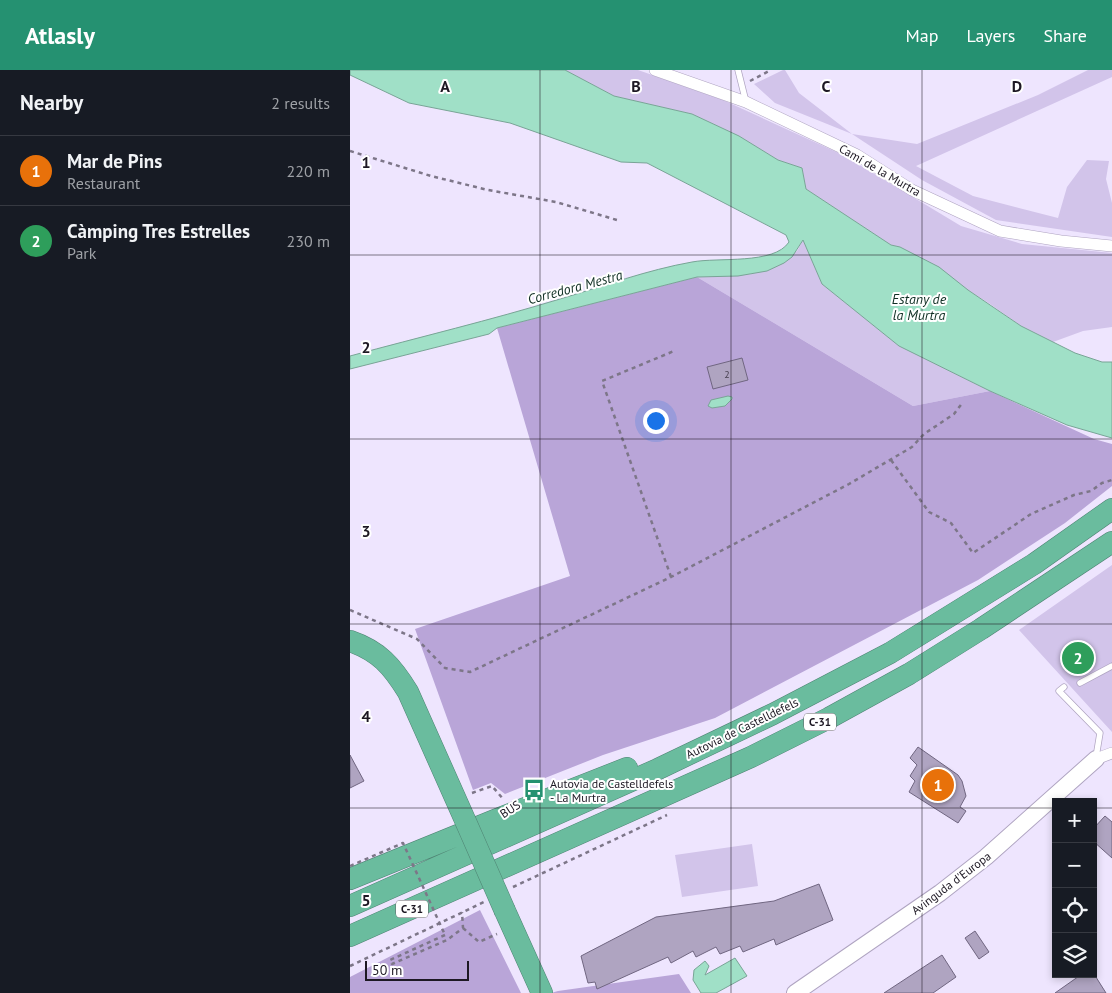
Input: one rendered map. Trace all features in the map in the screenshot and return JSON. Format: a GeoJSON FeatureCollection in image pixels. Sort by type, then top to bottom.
{"type":"FeatureCollection","features":[{"type":"Feature","properties":{"kind":"highway","name":"Autovia de Castelldefels"},"geometry":{"type":"LineString","coordinates":[[350,906],[658,769],[773,714],[914,639],[1034,564],[1112,509]]}},
{"type":"Feature","properties":{"kind":"highway","name":"C-31"},"geometry":{"type":"LineString","coordinates":[[350,936],[751,757],[829,718],[941,654],[1054,582],[1112,542]]}},
{"type":"Feature","properties":{"kind":"highway"},"geometry":{"type":"LineString","coordinates":[[350,641],[367,647],[383,658],[408,692],[465,820],[500,908],[542,993]]}},
{"type":"Feature","properties":{"kind":"highway"},"geometry":{"type":"LineString","coordinates":[[350,879],[493,820],[773,714]]}},
{"type":"Feature","properties":{"kind":"highway"},"geometry":{"type":"LineString","coordinates":[[350,952],[406,924],[474,882]]}},
{"type":"Feature","properties":{"kind":"street","name":"Camí de la Murtra"},"geometry":{"type":"LineString","coordinates":[[655,70],[746,102],[857,155],[912,190],[1000,231],[1061,241],[1112,246]]}},
{"type":"Feature","properties":{"kind":"street"},"geometry":{"type":"LineString","coordinates":[[1096,759],[1112,753]]}},
{"type":"Feature","properties":{"kind":"street","name":"Avinguda d'Europa"},"geometry":{"type":"LineString","coordinates":[[795,993],[940,893],[1000,845],[1096,759]]}},
{"type":"Feature","properties":{"kind":"lane"},"geometry":{"type":"LineString","coordinates":[[738,70],[746,102]]}},
{"type":"Feature","properties":{"kind":"lane"},"geometry":{"type":"LineString","coordinates":[[1080,683],[1112,666]]}},
{"type":"Feature","properties":{"kind":"lane"},"geometry":{"type":"LineString","coordinates":[[1064,687],[1059,691],[1100,733],[1096,759]]}},
{"type":"Feature","properties":{"kind":"lane"},"geometry":{"type":"LineString","coordinates":[[544,793],[575,782],[613,774]]}},
{"type":"Feature","properties":{"kind":"lane","name":"BUS"},"geometry":{"type":"LineString","coordinates":[[493,820],[516,803]]}},
{"type":"Feature","properties":{"kind":"path"},"geometry":{"type":"LineString","coordinates":[[743,91],[751,80],[771,70]]}},
{"type":"Feature","properties":{"kind":"path"},"geometry":{"type":"LineString","coordinates":[[350,152],[431,176],[488,190],[556,202],[618,220]]}},
{"type":"Feature","properties":{"kind":"path"},"geometry":{"type":"LineString","coordinates":[[671,577],[602,382],[674,352]]}},
{"type":"Feature","properties":{"kind":"path"},"geometry":{"type":"LineString","coordinates":[[350,610],[417,639],[445,668],[470,672],[671,577],[849,484],[912,447],[924,434],[954,414],[963,402]]}},
{"type":"Feature","properties":{"kind":"path"},"geometry":{"type":"LineString","coordinates":[[891,460],[929,512],[951,523],[973,552],[1031,514],[1074,495],[1091,491],[1102,483],[1112,480]]}},
{"type":"Feature","properties":{"kind":"path"},"geometry":{"type":"LineString","coordinates":[[468,795],[492,786],[505,801]]}},
{"type":"Feature","properties":{"kind":"path"},"geometry":{"type":"LineString","coordinates":[[350,866],[403,843],[445,935],[390,960],[392,964],[447,940],[463,928]]}},
{"type":"Feature","properties":{"kind":"path"},"geometry":{"type":"LineString","coordinates":[[462,912],[463,928],[479,942],[514,887]]}},
{"type":"Feature","properties":{"kind":"path"},"geometry":{"type":"LineString","coordinates":[[350,966],[462,912],[500,908]]}},
{"type":"Feature","properties":{"kind":"shaded area"},"geometry":{"type":"Polygon","coordinates":[[[565,70],[638,70],[723,100],[843,155],[961,226],[1022,244],[1112,253],[1112,327],[1083,331],[1053,342],[1021,326],[990,304],[900,247],[891,245],[806,189],[802,168],[778,160],[739,136],[692,114],[614,96],[565,70]]]}},
{"type":"Feature","properties":{"kind":"shaded area"},"geometry":{"type":"Polygon","coordinates":[[[785,70],[799,93],[852,134],[775,103],[754,84],[785,70]]]}},
{"type":"Feature","properties":{"kind":"shaded area"},"geometry":{"type":"Polygon","coordinates":[[[1088,70],[1112,70],[1112,77],[916,166],[973,196],[1058,218],[1067,187],[1087,160],[1109,161],[1106,179],[1112,203],[1112,237],[996,220],[922,180],[852,134],[917,144],[1038,95],[1088,70]]]}},
{"type":"Feature","properties":{"kind":"shaded area"},"geometry":{"type":"Polygon","coordinates":[[[803,240],[822,284],[899,346],[990,391],[913,406],[697,277],[751,274],[797,251],[803,240]]]}},
{"type":"Feature","properties":{"kind":"shaded area"},"geometry":{"type":"Polygon","coordinates":[[[697,277],[913,406],[990,391],[1094,439],[1112,444],[1112,486],[1065,523],[978,580],[715,718],[603,755],[505,794],[491,783],[473,790],[415,629],[570,576],[497,328],[697,277]]]}},
{"type":"Feature","properties":{"kind":"shaded area"},"geometry":{"type":"Polygon","coordinates":[[[1112,565],[1112,732],[1019,630],[1112,565]]]}},
{"type":"Feature","properties":{"kind":"shaded area"},"geometry":{"type":"Polygon","coordinates":[[[752,844],[758,886],[682,897],[675,855],[752,844]]]}},
{"type":"Feature","properties":{"kind":"shaded area"},"geometry":{"type":"Polygon","coordinates":[[[480,910],[521,993],[350,993],[350,977],[480,910]]]}},
{"type":"Feature","properties":{"kind":"shaded area"},"geometry":{"type":"Polygon","coordinates":[[[679,974],[691,993],[551,993],[558,991],[679,974]]]}},
{"type":"Feature","properties":{"kind":"water","name":"Estany de la Murtra"},"geometry":{"type":"Polygon","coordinates":[[[350,70],[565,70],[614,96],[692,114],[739,136],[778,160],[802,168],[806,189],[891,245],[900,247],[939,267],[968,290],[1021,326],[1075,353],[1102,362],[1112,362],[1112,438],[1067,425],[990,391],[899,346],[822,284],[803,240],[792,257],[767,271],[738,276],[697,277],[497,328],[489,334],[350,369],[350,356],[508,314],[659,269],[692,262],[745,259],[771,254],[782,249],[789,242],[786,235],[647,163],[621,162],[510,123],[409,103],[350,75],[350,70]]]}},
{"type":"Feature","properties":{"kind":"water"},"geometry":{"type":"Polygon","coordinates":[[[728,396],[732,397],[732,399],[725,406],[712,408],[708,406],[711,400],[728,396]]]}},
{"type":"Feature","properties":{"kind":"water"},"geometry":{"type":"Polygon","coordinates":[[[735,958],[747,976],[716,993],[701,993],[693,980],[694,970],[705,961],[709,966],[705,975],[735,958]]]}},
{"type":"Feature","properties":{"kind":"building"},"geometry":{"type":"Polygon","coordinates":[[[742,358],[748,380],[713,389],[707,367],[742,358]]]}},
{"type":"Feature","properties":{"kind":"building"},"geometry":{"type":"Polygon","coordinates":[[[918,747],[958,775],[962,781],[966,796],[960,807],[966,811],[958,823],[909,792],[915,781],[910,776],[917,765],[910,758],[918,747]]]}},
{"type":"Feature","properties":{"kind":"building"},"geometry":{"type":"Polygon","coordinates":[[[350,755],[364,781],[350,788],[350,755]]]}},
{"type":"Feature","properties":{"kind":"building"},"geometry":{"type":"Polygon","coordinates":[[[1105,816],[1112,822],[1112,858],[1097,845],[1097,825],[1105,816]]]}},
{"type":"Feature","properties":{"kind":"building"},"geometry":{"type":"Polygon","coordinates":[[[819,884],[833,920],[776,945],[774,939],[743,952],[740,946],[720,954],[716,947],[696,957],[693,951],[671,963],[668,957],[597,989],[595,982],[588,983],[581,956],[656,917],[774,901],[819,884]]]}},
{"type":"Feature","properties":{"kind":"building"},"geometry":{"type":"Polygon","coordinates":[[[975,931],[989,952],[979,959],[965,938],[975,931]]]}},
{"type":"Feature","properties":{"kind":"building"},"geometry":{"type":"Polygon","coordinates":[[[942,955],[956,977],[933,993],[884,993],[942,955]]]}},
{"type":"Feature","properties":{"kind":"building"},"geometry":{"type":"Polygon","coordinates":[[[1076,978],[1097,978],[1106,993],[1055,993],[1076,978]]]}},
{"type":"Feature","properties":{"kind":"place","name":"Càmping Tres Estrelles"},"geometry":{"type":"Point","coordinates":[1078,658]}},
{"type":"Feature","properties":{"kind":"place","name":"Mar de Pins"},"geometry":{"type":"Point","coordinates":[938,785]}},
{"type":"Feature","properties":{"kind":"place","name":"Autovia de Castelldefels - La Murtra"},"geometry":{"type":"Point","coordinates":[534,790]}},
{"type":"Feature","properties":{"kind":"water label","name":"Corredora Mestra"},"geometry":{"type":"Point","coordinates":[575,287]}}]}
